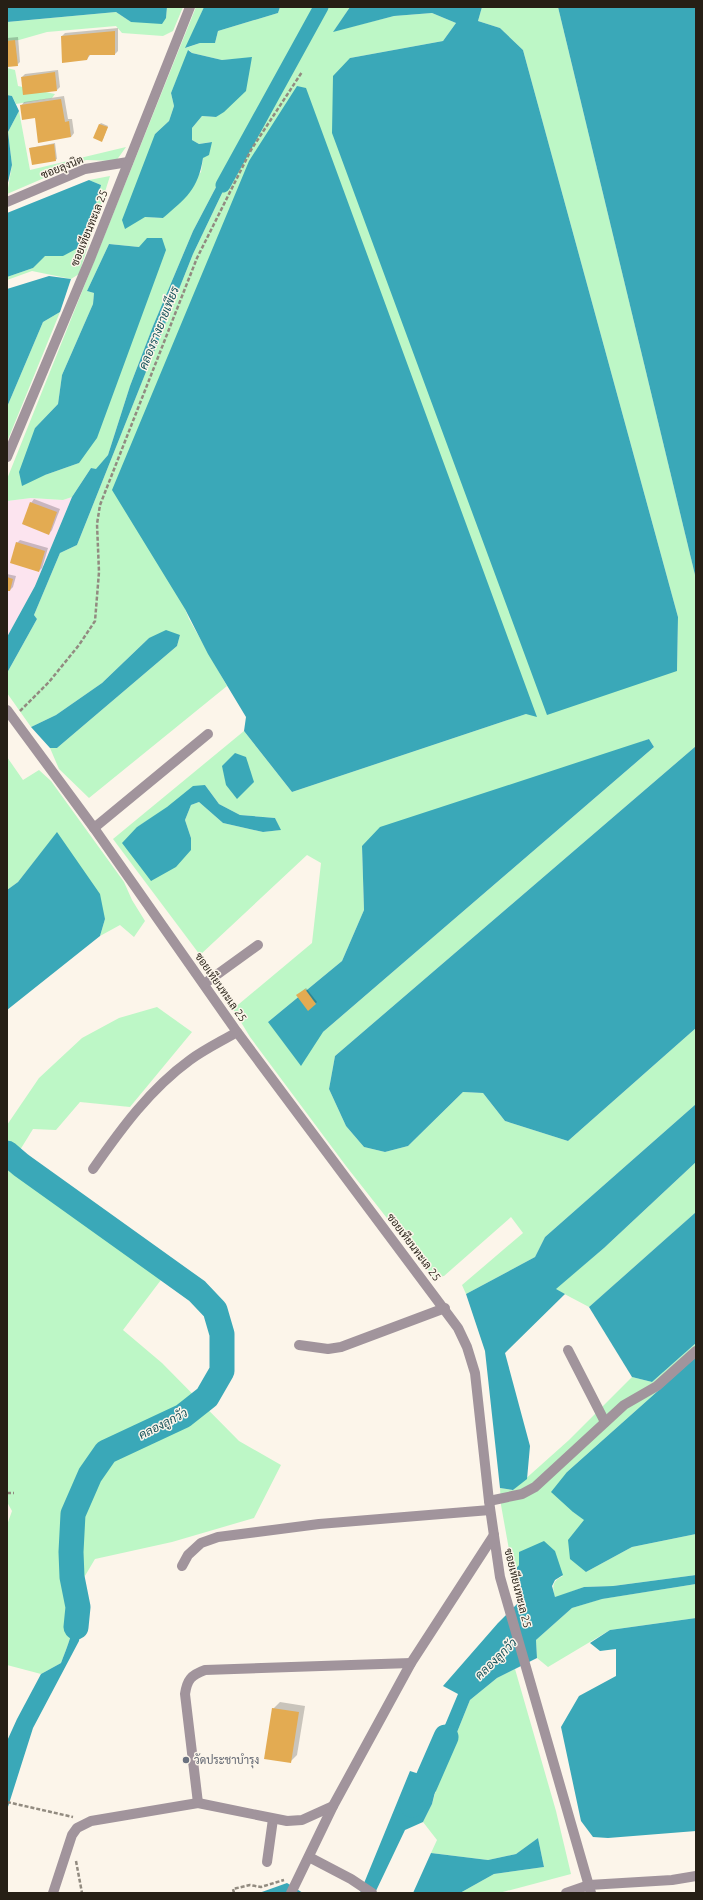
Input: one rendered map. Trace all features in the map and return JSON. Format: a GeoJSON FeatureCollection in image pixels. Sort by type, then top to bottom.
{"type":"FeatureCollection","features":[{"type":"Feature","properties":{"kind":"street","name":"ซอยเทียนทะเล 25"},"geometry":{"type":"LineString","coordinates":[[7,457],[190,7]]}},
{"type":"Feature","properties":{"kind":"street","name":"ซอยลุงนิต"},"geometry":{"type":"LineString","coordinates":[[7,202],[85,169],[128,162]]}},
{"type":"Feature","properties":{"kind":"street","name":"ซอยเทียนทะเล 25"},"geometry":{"type":"LineString","coordinates":[[10,714],[94,828],[234,1027],[445,1308],[458,1328],[475,1373],[500,1577],[590,1889]]}},
{"type":"Feature","properties":{"kind":"street"},"geometry":{"type":"LineString","coordinates":[[94,828],[208,734]]}},
{"type":"Feature","properties":{"kind":"street"},"geometry":{"type":"LineString","coordinates":[[204,984],[258,945]]}},
{"type":"Feature","properties":{"kind":"street"},"geometry":{"type":"LineString","coordinates":[[93,1169],[125,1123],[172,1074],[234,1027]]}},
{"type":"Feature","properties":{"kind":"street"},"geometry":{"type":"LineString","coordinates":[[299,1345],[328,1349],[341,1347],[445,1308]]}},
{"type":"Feature","properties":{"kind":"street"},"geometry":{"type":"LineString","coordinates":[[568,1350],[606,1422]]}},
{"type":"Feature","properties":{"kind":"street"},"geometry":{"type":"LineString","coordinates":[[182,1566],[188,1555],[201,1543],[218,1537],[490,1505],[522,1494],[535,1487],[624,1405],[657,1386],[696,1351]]}},
{"type":"Feature","properties":{"kind":"street"},"geometry":{"type":"LineString","coordinates":[[293,1889],[333,1806],[411,1663],[494,1535]]}},
{"type":"Feature","properties":{"kind":"street"},"geometry":{"type":"LineString","coordinates":[[198,1803],[185,1694],[187,1682],[194,1675],[205,1670],[411,1663]]}},
{"type":"Feature","properties":{"kind":"street"},"geometry":{"type":"LineString","coordinates":[[53,1893],[71,1839],[77,1828],[91,1821],[198,1803],[287,1821],[302,1820],[333,1806]]}},
{"type":"Feature","properties":{"kind":"street"},"geometry":{"type":"LineString","coordinates":[[267,1862],[273,1819]]}},
{"type":"Feature","properties":{"kind":"street"},"geometry":{"type":"LineString","coordinates":[[309,1857],[351,1879],[372,1893]]}},
{"type":"Feature","properties":{"kind":"street"},"geometry":{"type":"LineString","coordinates":[[566,1893],[696,1876]]}},
{"type":"Feature","properties":{"kind":"path"},"geometry":{"type":"LineString","coordinates":[[10,714],[49,682],[79,645],[95,621],[99,572],[97,524],[100,505],[197,258],[251,150],[302,72]]}},
{"type":"Feature","properties":{"kind":"path"},"geometry":{"type":"LineString","coordinates":[[7,1493],[14,1493]]}},
{"type":"Feature","properties":{"kind":"path"},"geometry":{"type":"LineString","coordinates":[[7,1802],[91,1821]]}},
{"type":"Feature","properties":{"kind":"path"},"geometry":{"type":"LineString","coordinates":[[71,1839],[82,1893]]}},
{"type":"Feature","properties":{"kind":"path"},"geometry":{"type":"LineString","coordinates":[[234,1893],[233,1889],[250,1885],[260,1887],[300,1876]]}},
{"type":"Feature","properties":{"kind":"shaded area"},"geometry":{"type":"Polygon","coordinates":[[[72,497],[35,586],[7,637],[7,501],[31,498],[63,500],[72,497]]]}},
{"type":"Feature","properties":{"kind":"green space"},"geometry":{"type":"Polygon","coordinates":[[[167,7],[183,7],[173,31],[163,36],[122,33],[116,26],[47,32],[19,40],[7,41],[7,22],[116,12],[131,22],[166,18],[167,7]]]}},
{"type":"Feature","properties":{"kind":"green space"},"geometry":{"type":"Polygon","coordinates":[[[196,7],[204,7],[186,48],[200,43],[215,43],[218,31],[278,13],[280,7],[350,7],[334,31],[394,16],[432,13],[456,23],[443,41],[350,58],[677,671],[678,617],[523,50],[500,28],[478,21],[482,7],[558,7],[696,579],[696,746],[335,1056],[329,1089],[346,1126],[364,1147],[385,1152],[408,1146],[463,1092],[483,1093],[505,1121],[568,1141],[696,1028],[696,1104],[545,1237],[535,1257],[466,1294],[462,1285],[523,1233],[511,1217],[444,1276],[434,1278],[346,1166],[250,1037],[233,1009],[312,943],[321,863],[307,855],[200,955],[113,839],[244,731],[292,792],[526,714],[536,717],[185,609],[189,619],[227,686],[89,798],[59,769],[50,748],[57,748],[177,646],[180,635],[149,638],[102,683],[56,715],[31,727],[7,693],[7,673],[37,619],[34,615],[60,553],[77,545],[193,254],[235,166],[225,170],[193,231],[153,326],[130,386],[108,455],[96,470],[91,468],[72,497],[63,500],[31,498],[7,501],[7,479],[196,7]],[[189,50],[171,93],[174,106],[169,121],[155,134],[145,217],[163,218],[201,172],[203,158],[211,142],[199,144],[192,140],[192,128],[202,116],[216,117],[252,58],[222,60],[192,53],[189,50]],[[109,244],[87,291],[94,293],[93,304],[62,375],[58,404],[35,428],[45,475],[79,463],[139,247],[109,244]],[[649,739],[362,846],[364,910],[342,961],[268,1022],[323,1032],[654,747],[649,739]],[[205,785],[137,827],[191,838],[185,820],[191,805],[199,802],[223,823],[263,832],[280,830],[275,818],[240,815],[219,804],[205,785]]]}},
{"type":"Feature","properties":{"kind":"green space"},"geometry":{"type":"Polygon","coordinates":[[[7,68],[15,70],[18,86],[55,94],[52,98],[16,104],[12,96],[7,95],[7,68]]]}},
{"type":"Feature","properties":{"kind":"green space"},"geometry":{"type":"Polygon","coordinates":[[[19,111],[30,170],[126,147],[116,161],[86,160],[7,194],[12,165],[8,132],[19,111]]]}},
{"type":"Feature","properties":{"kind":"green space"},"geometry":{"type":"Polygon","coordinates":[[[110,176],[79,274],[71,279],[32,271],[7,280],[7,277],[33,268],[45,255],[63,256],[101,185],[89,180],[110,176]]]}},
{"type":"Feature","properties":{"kind":"green space"},"geometry":{"type":"Polygon","coordinates":[[[60,312],[7,442],[7,407],[43,322],[60,312]]]}},
{"type":"Feature","properties":{"kind":"green space"},"geometry":{"type":"Polygon","coordinates":[[[7,757],[23,780],[39,770],[51,781],[124,882],[132,900],[145,921],[134,937],[120,925],[100,936],[105,919],[57,833],[18,882],[7,890],[7,757]]]}},
{"type":"Feature","properties":{"kind":"green space"},"geometry":{"type":"Polygon","coordinates":[[[157,1007],[192,1032],[130,1107],[80,1102],[56,1130],[33,1129],[12,1163],[164,1276],[123,1330],[162,1363],[239,1441],[281,1465],[254,1518],[172,1542],[95,1559],[73,1596],[75,1605],[74,1622],[70,1639],[61,1663],[41,1674],[7,1665],[7,1525],[12,1511],[7,1502],[7,1125],[39,1078],[82,1038],[119,1018],[157,1007]]]}},
{"type":"Feature","properties":{"kind":"green space"},"geometry":{"type":"Polygon","coordinates":[[[696,1162],[696,1212],[589,1307],[555,1289],[604,1248],[696,1162]]]}},
{"type":"Feature","properties":{"kind":"green space"},"geometry":{"type":"Polygon","coordinates":[[[696,1343],[696,1357],[567,1472],[573,1512],[585,1520],[586,1572],[632,1547],[696,1534],[696,1575],[613,1586],[584,1587],[555,1598],[553,1590],[554,1584],[563,1576],[519,1565],[513,1572],[501,1505],[500,1488],[513,1490],[569,1440],[632,1377],[652,1382],[696,1343]]]}},
{"type":"Feature","properties":{"kind":"green space"},"geometry":{"type":"Polygon","coordinates":[[[696,1584],[696,1618],[610,1630],[548,1667],[537,1658],[536,1640],[572,1608],[601,1599],[696,1584]]]}},
{"type":"Feature","properties":{"kind":"green space"},"geometry":{"type":"Polygon","coordinates":[[[515,1669],[556,1811],[571,1874],[499,1893],[460,1893],[494,1874],[544,1867],[538,1838],[516,1854],[488,1860],[431,1853],[437,1840],[423,1822],[432,1804],[441,1772],[470,1700],[497,1678],[515,1669]]]}},
{"type":"Feature","properties":{"kind":"water"},"geometry":{"type":"Polygon","coordinates":[[[7,7],[167,7],[166,18],[162,24],[131,22],[116,12],[7,22],[7,7]]]}},
{"type":"Feature","properties":{"kind":"water"},"geometry":{"type":"Polygon","coordinates":[[[204,7],[280,7],[278,13],[218,31],[215,43],[200,43],[185,48],[204,7]]]}},
{"type":"Feature","properties":{"kind":"water"},"geometry":{"type":"Polygon","coordinates":[[[350,7],[482,7],[478,21],[500,28],[523,50],[678,617],[677,671],[547,715],[332,133],[333,76],[350,58],[443,41],[456,23],[432,13],[394,16],[333,32],[350,7]]]}},
{"type":"Feature","properties":{"kind":"water"},"geometry":{"type":"Polygon","coordinates":[[[558,7],[696,7],[696,579],[558,7]]]}},
{"type":"Feature","properties":{"kind":"water"},"geometry":{"type":"Polygon","coordinates":[[[188,50],[192,53],[222,60],[252,57],[246,91],[224,112],[216,117],[202,116],[192,128],[192,140],[199,144],[212,142],[209,155],[203,158],[198,178],[184,199],[163,218],[145,217],[125,229],[122,220],[155,134],[169,121],[174,106],[171,93],[188,50]]]}},
{"type":"Feature","properties":{"kind":"water"},"geometry":{"type":"Polygon","coordinates":[[[297,86],[306,88],[537,717],[526,714],[292,792],[244,731],[246,717],[208,654],[185,609],[112,490],[249,161],[297,86]]]}},
{"type":"Feature","properties":{"kind":"water"},"geometry":{"type":"Polygon","coordinates":[[[7,95],[12,96],[19,111],[8,132],[12,165],[7,187],[7,95]]]}},
{"type":"Feature","properties":{"kind":"water"},"geometry":{"type":"Polygon","coordinates":[[[235,166],[193,254],[77,545],[60,553],[34,615],[37,619],[7,673],[7,637],[35,586],[72,497],[91,468],[96,469],[108,455],[130,386],[153,326],[193,231],[225,170],[235,166]]]}},
{"type":"Feature","properties":{"kind":"water"},"geometry":{"type":"Polygon","coordinates":[[[89,180],[101,185],[96,204],[78,248],[63,256],[45,256],[33,268],[7,277],[7,213],[89,180]]]}},
{"type":"Feature","properties":{"kind":"water"},"geometry":{"type":"Polygon","coordinates":[[[147,238],[162,238],[166,250],[97,438],[79,463],[45,475],[22,486],[19,472],[35,428],[58,404],[62,375],[93,304],[94,293],[87,291],[109,244],[139,247],[147,238]]]}},
{"type":"Feature","properties":{"kind":"water"},"geometry":{"type":"Polygon","coordinates":[[[49,276],[71,279],[60,312],[43,322],[7,407],[7,289],[49,276]]]}},
{"type":"Feature","properties":{"kind":"water"},"geometry":{"type":"Polygon","coordinates":[[[166,630],[180,635],[177,646],[57,748],[50,748],[31,727],[56,715],[102,683],[149,638],[166,630]]]}},
{"type":"Feature","properties":{"kind":"water"},"geometry":{"type":"Polygon","coordinates":[[[649,739],[654,747],[323,1032],[301,1066],[268,1022],[342,961],[364,910],[362,846],[380,827],[649,739]]]}},
{"type":"Feature","properties":{"kind":"water"},"geometry":{"type":"Polygon","coordinates":[[[696,746],[696,1028],[568,1141],[505,1121],[483,1093],[463,1092],[408,1146],[385,1152],[364,1147],[346,1126],[329,1089],[335,1056],[696,746]]]}},
{"type":"Feature","properties":{"kind":"water"},"geometry":{"type":"Polygon","coordinates":[[[235,753],[246,757],[254,782],[237,799],[226,785],[222,766],[235,753]]]}},
{"type":"Feature","properties":{"kind":"water"},"geometry":{"type":"Polygon","coordinates":[[[205,785],[219,804],[240,815],[275,818],[281,830],[263,832],[223,823],[199,802],[191,805],[185,820],[191,838],[191,850],[176,867],[151,881],[122,843],[137,827],[167,807],[193,786],[205,785]]]}},
{"type":"Feature","properties":{"kind":"water"},"geometry":{"type":"Polygon","coordinates":[[[57,832],[100,894],[105,919],[100,936],[7,1010],[7,890],[18,882],[57,832]]]}},
{"type":"Feature","properties":{"kind":"water"},"geometry":{"type":"Polygon","coordinates":[[[696,1104],[696,1162],[604,1248],[556,1289],[565,1294],[505,1353],[530,1446],[527,1479],[513,1490],[500,1488],[485,1351],[466,1294],[535,1257],[545,1237],[696,1104]]]}},
{"type":"Feature","properties":{"kind":"water"},"geometry":{"type":"Polygon","coordinates":[[[696,1212],[696,1343],[652,1382],[632,1377],[589,1307],[696,1212]]]}},
{"type":"Feature","properties":{"kind":"water"},"geometry":{"type":"Polygon","coordinates":[[[696,1357],[696,1534],[632,1547],[586,1572],[570,1559],[568,1540],[584,1520],[551,1492],[567,1472],[696,1357]]]}},
{"type":"Feature","properties":{"kind":"water"},"geometry":{"type":"Polygon","coordinates":[[[544,1541],[555,1551],[563,1575],[555,1580],[552,1586],[555,1597],[584,1587],[613,1586],[696,1575],[696,1584],[602,1599],[572,1608],[536,1640],[537,1658],[497,1678],[470,1700],[441,1772],[427,1768],[458,1694],[443,1686],[498,1623],[520,1601],[513,1572],[519,1565],[519,1552],[544,1541]]]}},
{"type":"Feature","properties":{"kind":"water"},"geometry":{"type":"Polygon","coordinates":[[[82,1582],[84,1608],[79,1641],[33,1728],[7,1810],[7,1741],[41,1674],[61,1663],[70,1639],[74,1622],[75,1605],[73,1596],[82,1582]]]}},
{"type":"Feature","properties":{"kind":"water"},"geometry":{"type":"Polygon","coordinates":[[[696,1618],[696,1831],[608,1838],[593,1837],[581,1821],[561,1727],[579,1696],[616,1676],[616,1649],[600,1651],[590,1643],[610,1630],[696,1618]]]}},
{"type":"Feature","properties":{"kind":"water"},"geometry":{"type":"Polygon","coordinates":[[[410,1771],[438,1780],[432,1804],[423,1822],[405,1830],[375,1893],[360,1893],[410,1771]]]}},
{"type":"Feature","properties":{"kind":"water"},"geometry":{"type":"Polygon","coordinates":[[[538,1838],[544,1867],[494,1874],[460,1893],[413,1893],[431,1853],[488,1860],[516,1854],[538,1838]]]}},
{"type":"Feature","properties":{"kind":"water"},"geometry":{"type":"Polygon","coordinates":[[[287,1883],[303,1893],[259,1893],[287,1883]]]}},
{"type":"Feature","properties":{"kind":"building"},"geometry":{"type":"Polygon","coordinates":[[[115,31],[115,55],[89,55],[87,60],[62,63],[61,36],[115,31]]]}},
{"type":"Feature","properties":{"kind":"building"},"geometry":{"type":"Polygon","coordinates":[[[15,40],[18,66],[7,67],[7,41],[15,40]]]}},
{"type":"Feature","properties":{"kind":"building"},"geometry":{"type":"Polygon","coordinates":[[[55,72],[57,91],[23,95],[21,77],[55,72]]]}},
{"type":"Feature","properties":{"kind":"building"},"geometry":{"type":"Polygon","coordinates":[[[61,99],[65,122],[69,121],[71,137],[38,143],[35,118],[22,120],[20,105],[61,99]]]}},
{"type":"Feature","properties":{"kind":"building"},"geometry":{"type":"Polygon","coordinates":[[[99,124],[108,127],[102,142],[93,138],[99,124]]]}},
{"type":"Feature","properties":{"kind":"building"},"geometry":{"type":"Polygon","coordinates":[[[54,144],[56,161],[32,165],[29,148],[54,144]]]}},
{"type":"Feature","properties":{"kind":"building"},"geometry":{"type":"Polygon","coordinates":[[[30,502],[57,512],[49,535],[22,524],[30,502]]]}},
{"type":"Feature","properties":{"kind":"building"},"geometry":{"type":"Polygon","coordinates":[[[16,542],[45,551],[39,572],[10,563],[16,542]]]}},
{"type":"Feature","properties":{"kind":"building"},"geometry":{"type":"Polygon","coordinates":[[[7,577],[13,579],[10,591],[7,591],[7,577]]]}},
{"type":"Feature","properties":{"kind":"building"},"geometry":{"type":"Polygon","coordinates":[[[305,989],[316,1004],[308,1011],[296,995],[305,989]]]}},
{"type":"Feature","properties":{"kind":"building"},"geometry":{"type":"Polygon","coordinates":[[[272,1708],[299,1712],[291,1763],[264,1759],[272,1708]]]}},
{"type":"Feature","properties":{"kind":"waterway","name":"คลองรางยายเพียร"},"geometry":{"type":"LineString","coordinates":[[223,185],[321,7]]}},
{"type":"Feature","properties":{"kind":"waterway","name":"คลองลูกวัว"},"geometry":{"type":"LineString","coordinates":[[7,1153],[21,1165],[197,1291],[215,1310],[222,1334],[222,1371],[207,1397],[183,1416],[106,1452],[90,1475],[73,1514],[71,1552],[72,1577],[78,1607],[76,1627]]}},
{"type":"Feature","properties":{"kind":"waterway","name":"คลองลูกวัว"},"geometry":{"type":"LineString","coordinates":[[412,1805],[425,1785],[446,1737]]}},
{"type":"Feature","properties":{"kind":"place","name":"วัดประชาบํารุง"},"geometry":{"type":"Point","coordinates":[186,1760]}}]}
